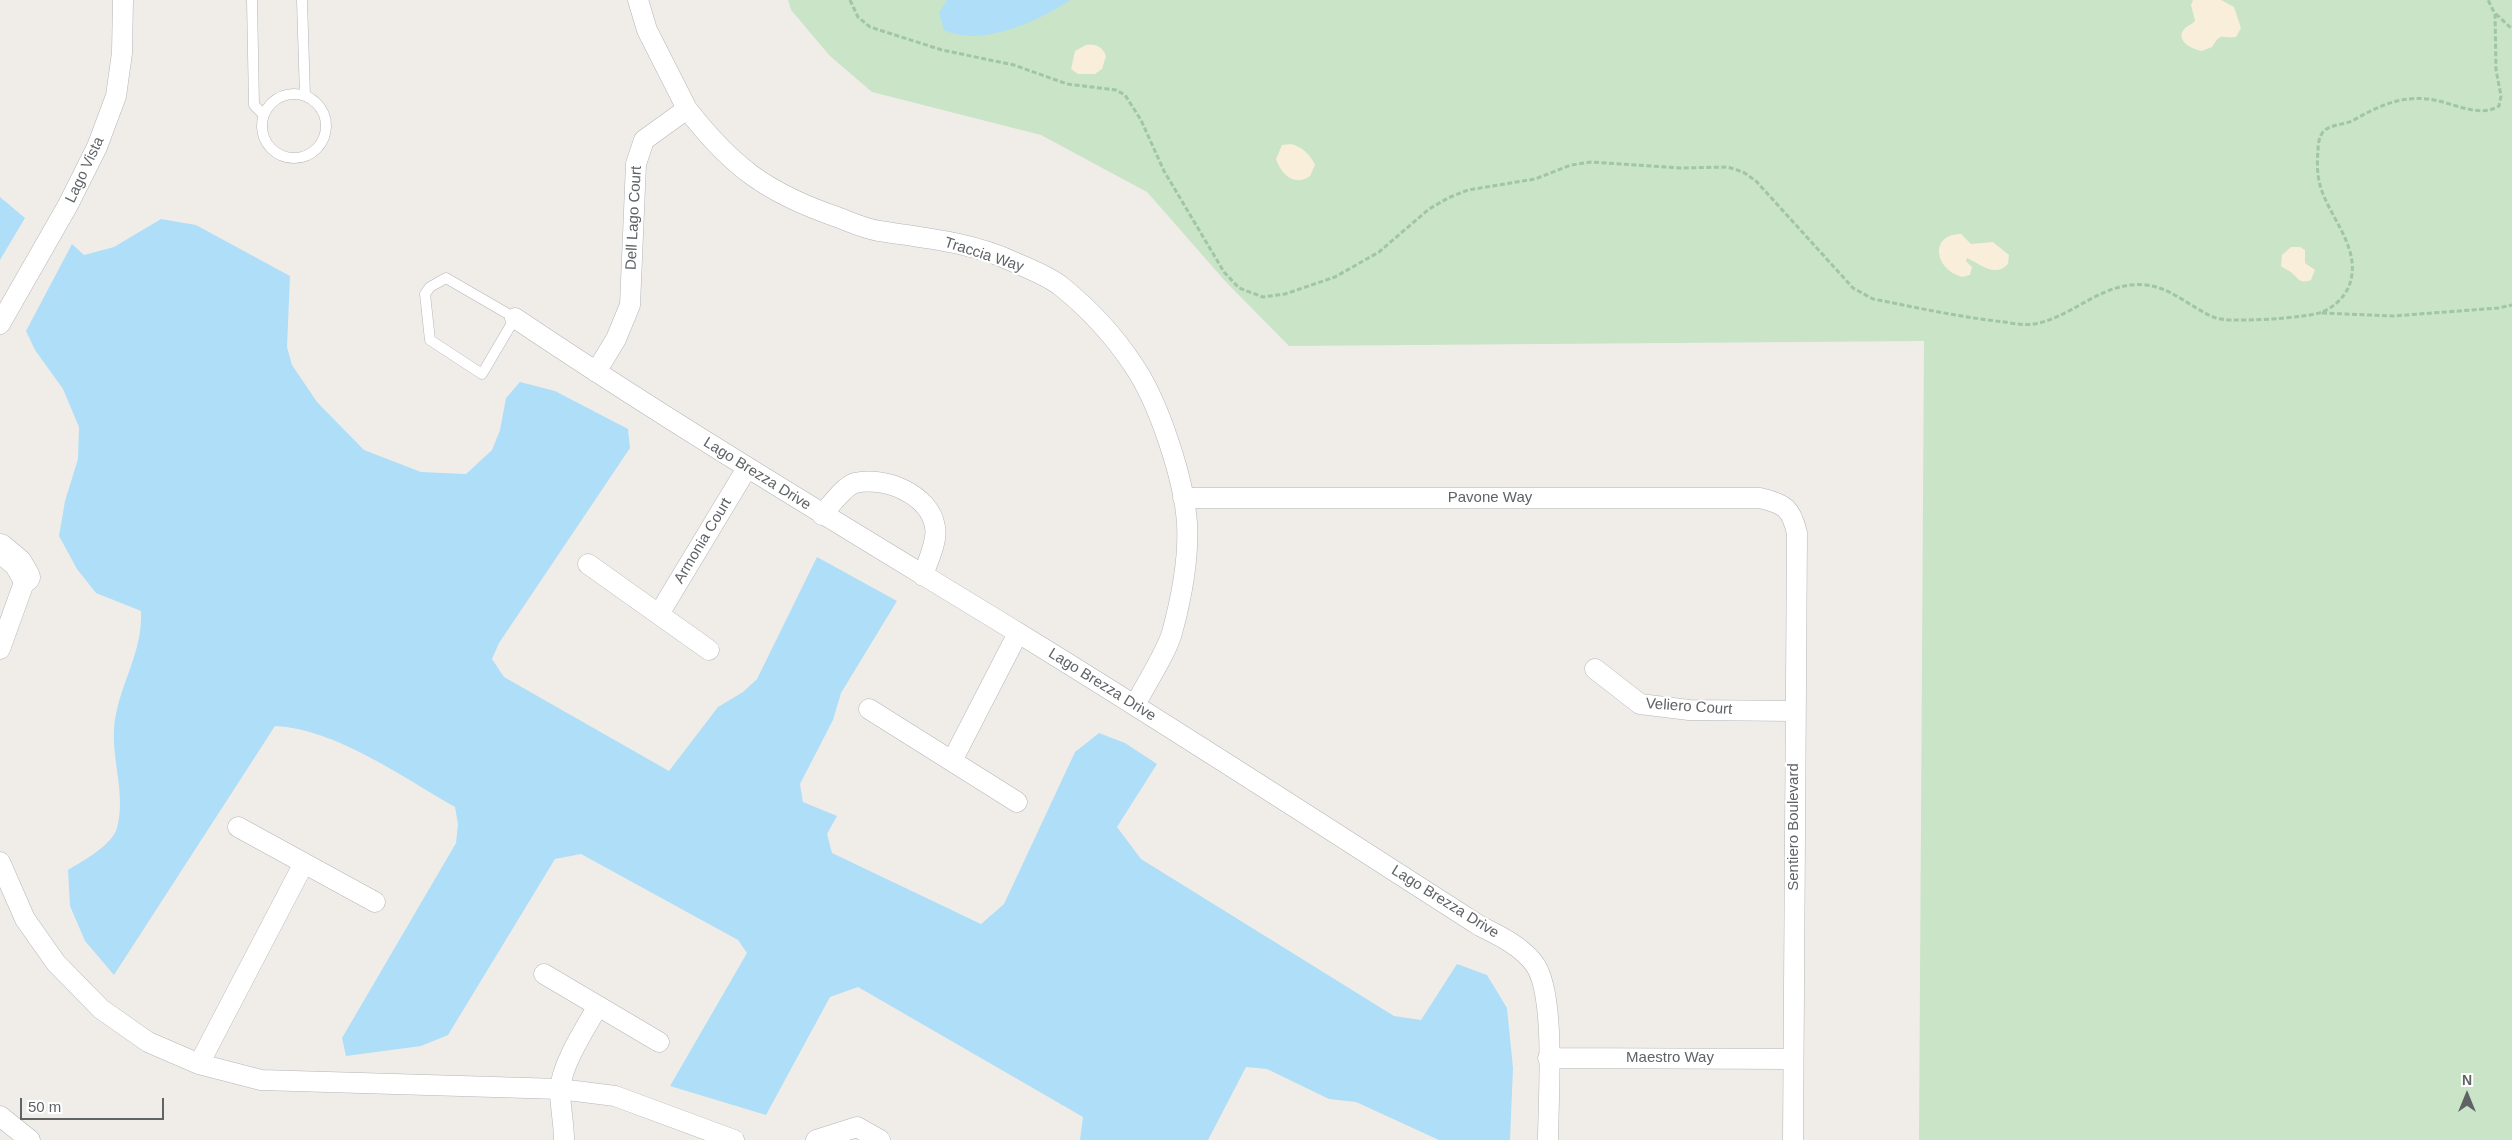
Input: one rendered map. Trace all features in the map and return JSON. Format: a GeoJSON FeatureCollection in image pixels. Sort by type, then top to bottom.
{"type":"FeatureCollection","features":[{"type":"Feature","properties":{"kind":"street","name":"Lago Vista"},"geometry":{"type":"LineString","coordinates":[[0,324],[68,205],[97,147],[116,96],[122,53],[123,0]]}},
{"type":"Feature","properties":{"kind":"street"},"geometry":{"type":"LineString","coordinates":[[638,0],[648,30],[687,109]]}},
{"type":"Feature","properties":{"kind":"street","name":"Dell Lago Court"},"geometry":{"type":"LineString","coordinates":[[596,372],[616,339],[630,305],[636,164],[644,140],[687,109]]}},
{"type":"Feature","properties":{"kind":"street","name":"Traccia Way"},"geometry":{"type":"LineString","coordinates":[[687,109],[713,143],[742,169],[779,194],[876,231],[918,235],[958,243],[1012,261],[1060,285],[1102,324],[1135,367],[1161,421],[1178,471],[1187,523],[1184,574],[1173,632],[1135,705]]}},
{"type":"Feature","properties":{"kind":"street","name":"Lago Brezza Drive"},"geometry":{"type":"LineString","coordinates":[[515,318],[596,372],[822,515],[1135,705],[1480,926],[1513,943],[1534,964],[1544,983],[1548,1012],[1548,1140]]}},
{"type":"Feature","properties":{"kind":"street","name":"Armonia Court"},"geometry":{"type":"LineString","coordinates":[[659,614],[747,468]]}},
{"type":"Feature","properties":{"kind":"street"},"geometry":{"type":"LineString","coordinates":[[822,515],[854,484],[871,482],[888,484],[906,492],[928,507],[936,528],[932,550],[922,576]]}},
{"type":"Feature","properties":{"kind":"street","name":"Pavone Way"},"geometry":{"type":"LineString","coordinates":[[1183,498],[1760,498],[1779,503],[1792,515]]}},
{"type":"Feature","properties":{"kind":"street","name":"Sentiero Boulevard"},"geometry":{"type":"LineString","coordinates":[[1792,515],[1797,533],[1793,1140]]}},
{"type":"Feature","properties":{"kind":"street"},"geometry":{"type":"LineString","coordinates":[[0,548],[18,563],[26,577],[0,648]]}},
{"type":"Feature","properties":{"kind":"street"},"geometry":{"type":"LineString","coordinates":[[588,564],[709,650]]}},
{"type":"Feature","properties":{"kind":"street"},"geometry":{"type":"LineString","coordinates":[[952,761],[1018,633]]}},
{"type":"Feature","properties":{"kind":"street","name":"Veliero Court"},"geometry":{"type":"LineString","coordinates":[[1595,669],[1640,704],[1689,710],[1795,712]]}},
{"type":"Feature","properties":{"kind":"street"},"geometry":{"type":"LineString","coordinates":[[869,709],[1017,802]]}},
{"type":"Feature","properties":{"kind":"street"},"geometry":{"type":"LineString","coordinates":[[238,827],[375,902]]}},
{"type":"Feature","properties":{"kind":"street"},"geometry":{"type":"LineString","coordinates":[[0,862],[25,919],[56,963],[95,1003],[148,1042],[199,1064],[261,1080],[560,1089],[615,1096],[734,1140]]}},
{"type":"Feature","properties":{"kind":"street"},"geometry":{"type":"LineString","coordinates":[[199,1064],[304,864]]}},
{"type":"Feature","properties":{"kind":"street"},"geometry":{"type":"LineString","coordinates":[[544,974],[659,1042]]}},
{"type":"Feature","properties":{"kind":"street"},"geometry":{"type":"LineString","coordinates":[[564,1140],[560,1089],[570,1054],[598,1006]]}},
{"type":"Feature","properties":{"kind":"street","name":"Maestro Way"},"geometry":{"type":"LineString","coordinates":[[1548,1058],[1793,1058]]}},
{"type":"Feature","properties":{"kind":"street"},"geometry":{"type":"LineString","coordinates":[[0,1116],[30,1140]]}},
{"type":"Feature","properties":{"kind":"street"},"geometry":{"type":"LineString","coordinates":[[816,1140],[857,1127],[880,1140]]}},
{"type":"Feature","properties":{"kind":"lane"},"geometry":{"type":"LineString","coordinates":[[252,0],[254,105],[264,114]]}},
{"type":"Feature","properties":{"kind":"lane"},"geometry":{"type":"LineString","coordinates":[[302,0],[305,96]]}},
{"type":"Feature","properties":{"kind":"lane"},"geometry":{"type":"LineString","coordinates":[[293,94],[305,96],[316,102],[323,112],[326,124],[324,136],[318,147],[308,155],[289,157],[272,149],[263,133],[264,114],[270,104],[280,97],[293,94]]}},
{"type":"Feature","properties":{"kind":"lane"},"geometry":{"type":"LineString","coordinates":[[446,278],[515,318],[482,374],[430,340],[425,294],[430,287],[446,278]]}},
{"type":"Feature","properties":{"kind":"path"},"geometry":{"type":"LineString","coordinates":[[850,0],[858,17],[870,27],[942,50],[1014,66],[1067,84],[1116,90],[1126,95],[1141,120],[1164,171],[1224,272],[1239,288],[1257,295],[1285,294],[1335,277],[1379,252],[1429,209],[1468,190],[1535,179],[1571,165],[1591,162],[1680,168],[1719,166],[1743,172],[1762,187],[1853,288],[1873,299],[1953,315],[2026,324],[2052,318],[2104,291],[2119,287],[2146,285],[2189,301],[2209,314],[2225,320],[2313,316],[2335,305],[2344,295],[2350,284],[2351,260],[2344,236],[2320,185],[2318,155],[2320,137],[2323,131],[2349,122],[2373,108],[2396,100],[2429,99],[2480,110],[2494,109],[2499,106],[2501,96],[2496,70],[2495,14]]}},
{"type":"Feature","properties":{"kind":"path"},"geometry":{"type":"LineString","coordinates":[[2488,0],[2495,14],[2512,29]]}},
{"type":"Feature","properties":{"kind":"path"},"geometry":{"type":"LineString","coordinates":[[2322,312],[2393,316],[2498,308],[2512,305]]}},
{"type":"Feature","properties":{"kind":"green space"},"geometry":{"type":"Polygon","coordinates":[[[788,0],[2512,0],[2512,1140],[1919,1140],[1924,341],[1289,346],[1226,282],[1147,192],[1041,135],[872,92],[830,56],[791,10],[788,0]]]}},
{"type":"Feature","properties":{"kind":"sand"},"geometry":{"type":"Polygon","coordinates":[[[2193,0],[2221,0],[2234,7],[2241,28],[2236,37],[2220,37],[2212,47],[2202,51],[2185,43],[2181,36],[2182,32],[2195,21],[2191,5],[2193,0]]]}},
{"type":"Feature","properties":{"kind":"sand"},"geometry":{"type":"Polygon","coordinates":[[[1086,45],[1098,46],[1106,56],[1102,69],[1095,74],[1078,74],[1071,69],[1075,51],[1086,45]]]}},
{"type":"Feature","properties":{"kind":"sand"},"geometry":{"type":"Polygon","coordinates":[[[1291,144],[1305,152],[1315,165],[1310,176],[1304,179],[1294,180],[1289,178],[1278,165],[1276,159],[1282,145],[1291,144]]]}},
{"type":"Feature","properties":{"kind":"sand"},"geometry":{"type":"Polygon","coordinates":[[[1961,234],[1971,244],[1993,242],[2009,255],[2008,264],[1998,270],[1993,270],[1967,258],[1966,261],[1972,267],[1970,275],[1963,277],[1953,273],[1941,260],[1940,246],[1944,240],[1951,236],[1961,234]]]}},
{"type":"Feature","properties":{"kind":"sand"},"geometry":{"type":"Polygon","coordinates":[[[2291,247],[2300,247],[2305,250],[2305,263],[2315,270],[2311,280],[2300,280],[2281,266],[2282,255],[2291,247]]]}},
{"type":"Feature","properties":{"kind":"water"},"geometry":{"type":"Polygon","coordinates":[[[947,0],[1070,0],[1042,16],[1009,30],[975,36],[959,35],[944,30],[939,13],[947,0]]]}},
{"type":"Feature","properties":{"kind":"water"},"geometry":{"type":"Polygon","coordinates":[[[0,197],[25,218],[0,260],[0,197]]]}},
{"type":"Feature","properties":{"kind":"water"},"geometry":{"type":"Polygon","coordinates":[[[161,219],[196,225],[290,276],[287,347],[292,365],[317,402],[364,450],[421,472],[466,474],[492,450],[500,430],[506,398],[520,382],[555,391],[628,429],[630,448],[499,643],[492,659],[504,677],[669,771],[718,707],[743,692],[757,679],[817,557],[897,601],[841,693],[833,720],[800,784],[803,802],[837,816],[827,834],[832,853],[981,924],[1004,904],[1075,752],[1099,733],[1125,743],[1157,764],[1117,827],[1141,859],[1394,1016],[1421,1020],[1457,964],[1487,975],[1507,1008],[1513,1068],[1510,1140],[1439,1140],[1356,1102],[1329,1099],[1267,1069],[1246,1067],[1208,1140],[1080,1140],[1083,1117],[858,987],[830,997],[766,1115],[670,1086],[747,953],[738,940],[581,854],[555,859],[448,1035],[421,1046],[346,1056],[342,1038],[456,843],[458,824],[455,807],[368,756],[345,745],[298,729],[275,726],[114,975],[85,941],[70,906],[68,870],[103,846],[117,828],[120,804],[114,729],[120,699],[138,642],[141,627],[141,611],[96,593],[77,569],[59,536],[65,501],[78,459],[79,427],[63,389],[35,350],[26,331],[72,244],[84,255],[114,247],[161,219]]]}}]}
